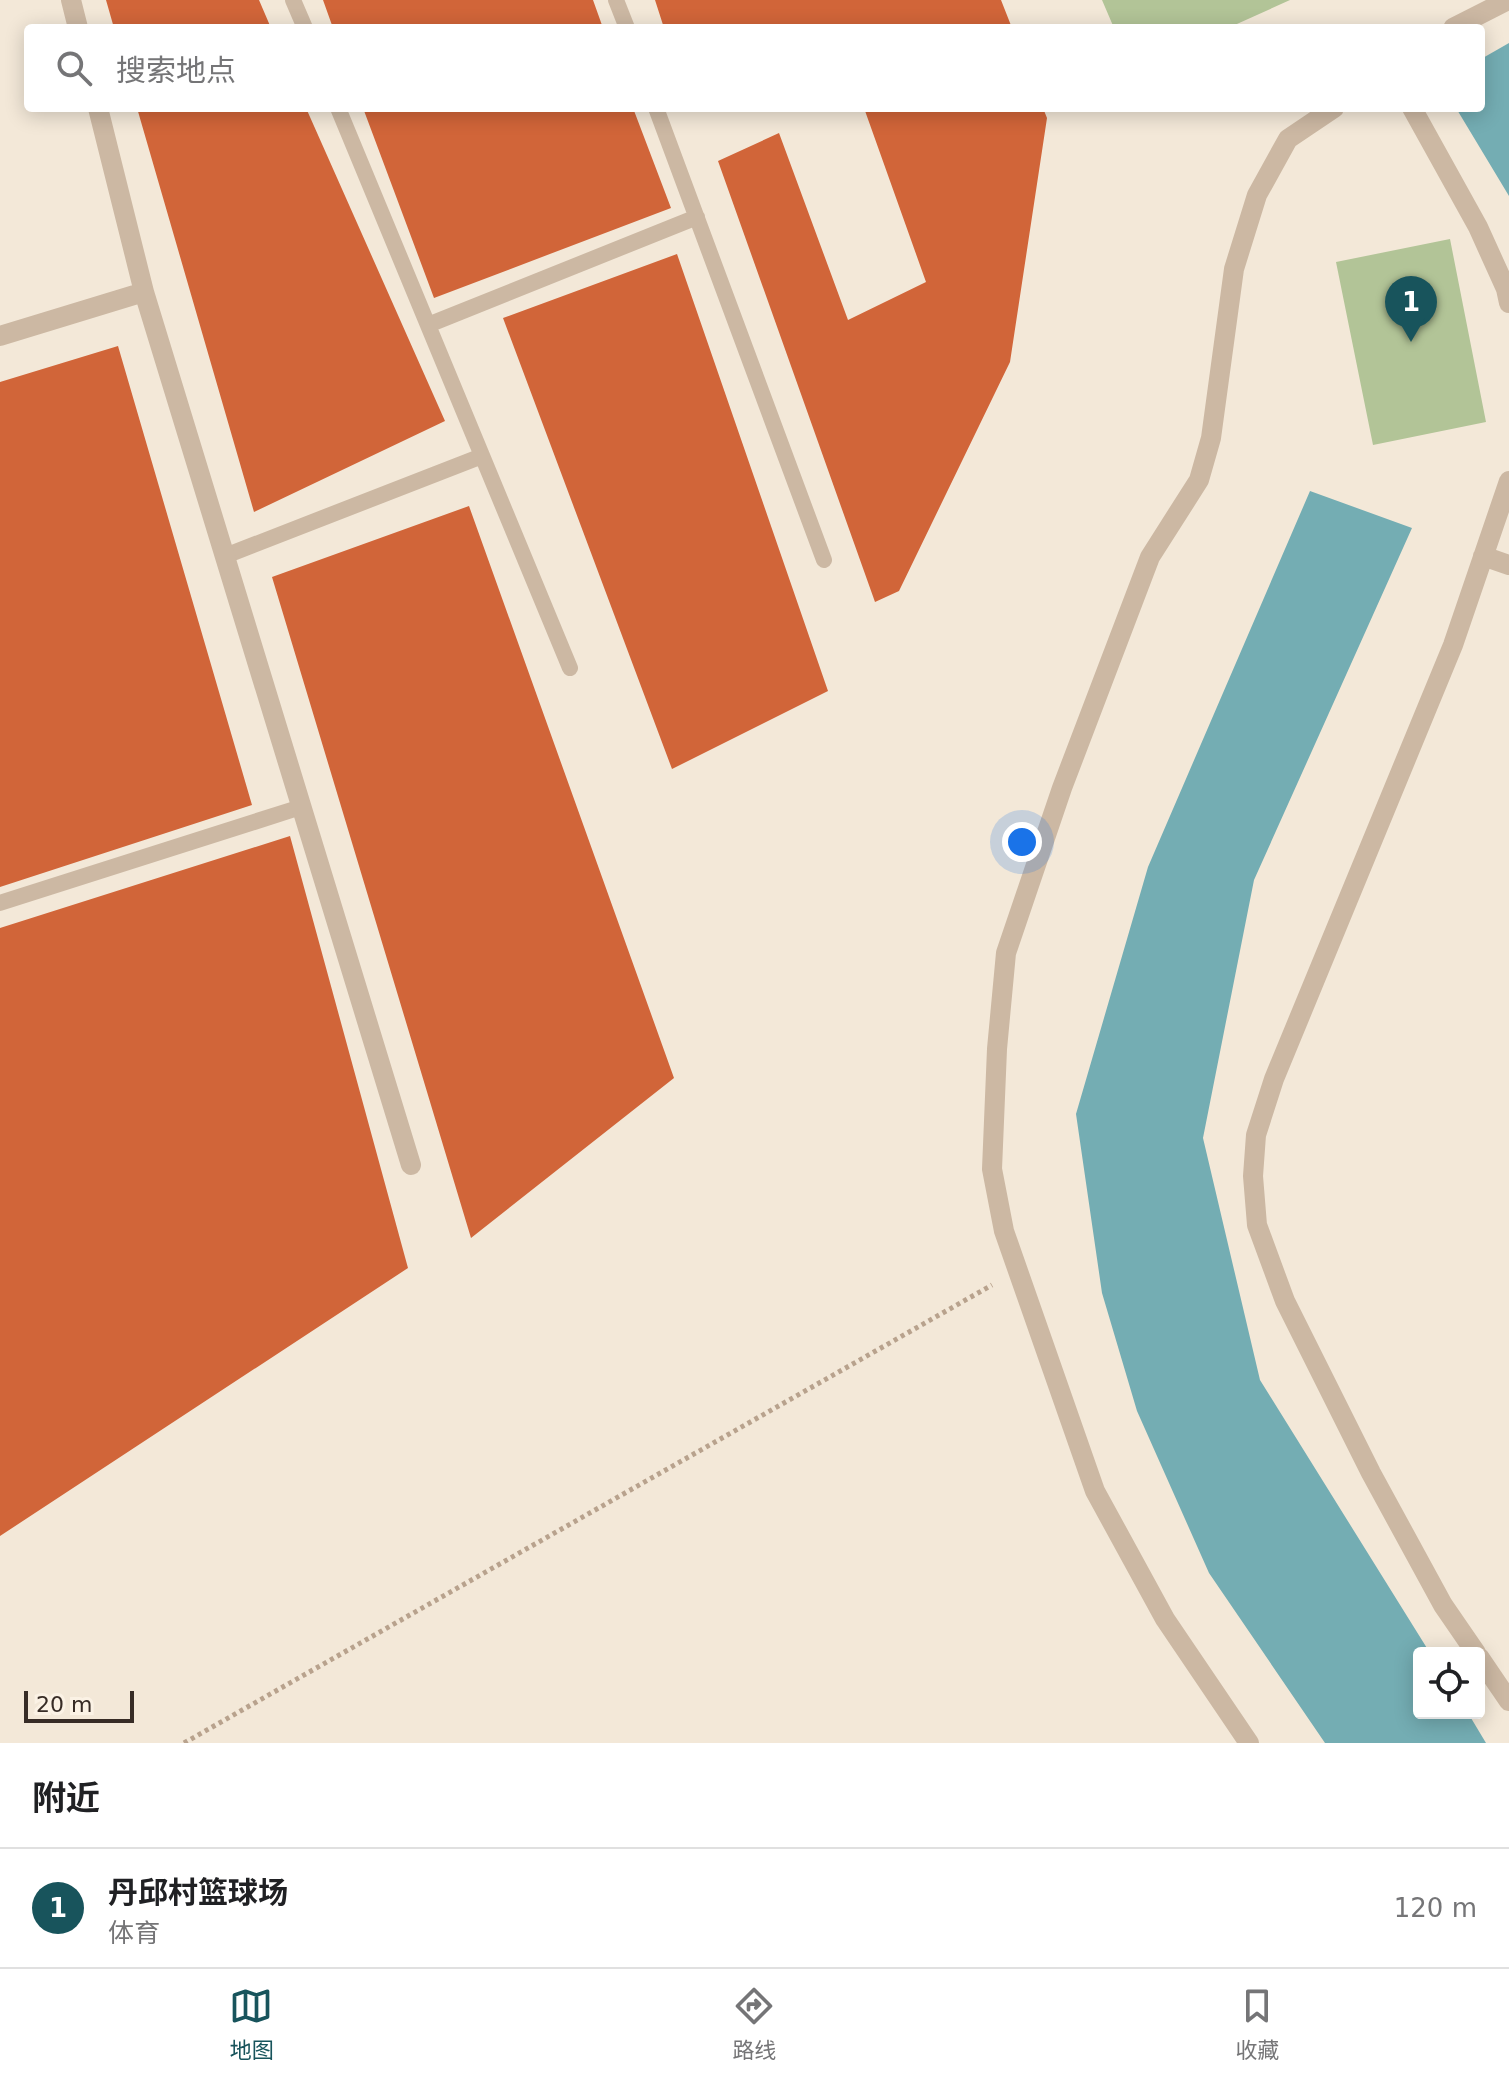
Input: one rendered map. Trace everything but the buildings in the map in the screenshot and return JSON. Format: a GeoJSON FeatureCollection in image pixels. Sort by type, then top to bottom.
{"type":"FeatureCollection","features":[{"type":"Feature","properties":{"kind":"street"},"geometry":{"type":"LineString","coordinates":[[71,0],[77,24]]}},
{"type":"Feature","properties":{"kind":"street"},"geometry":{"type":"LineString","coordinates":[[1461,24],[1508,0]]}},
{"type":"Feature","properties":{"kind":"street"},"geometry":{"type":"LineString","coordinates":[[99,112],[144,292],[411,1165]]}},
{"type":"Feature","properties":{"kind":"street"},"geometry":{"type":"LineString","coordinates":[[1249,1743],[1165,1619],[1095,1491],[1004,1231],[992,1169],[997,1049],[1006,953],[1062,788],[1150,557],[1199,480],[1211,438],[1234,269],[1257,195],[1288,139],[1328,112]]}},
{"type":"Feature","properties":{"kind":"street"},"geometry":{"type":"LineString","coordinates":[[1414,112],[1478,227],[1506,289],[1509,303]]}},
{"type":"Feature","properties":{"kind":"street"},"geometry":{"type":"LineString","coordinates":[[0,336],[144,292]]}},
{"type":"Feature","properties":{"kind":"street"},"geometry":{"type":"LineString","coordinates":[[1472,1647],[1443,1605],[1371,1473],[1285,1301],[1257,1225],[1253,1176],[1256,1135],[1274,1079],[1453,645],[1509,481]]}},
{"type":"Feature","properties":{"kind":"street"},"geometry":{"type":"LineString","coordinates":[[1483,556],[1509,565]]}},
{"type":"Feature","properties":{"kind":"street"},"geometry":{"type":"LineString","coordinates":[[1485,1665],[1509,1701]]}},
{"type":"Feature","properties":{"kind":"lane"},"geometry":{"type":"LineString","coordinates":[[293,0],[303,24]]}},
{"type":"Feature","properties":{"kind":"lane"},"geometry":{"type":"LineString","coordinates":[[616,0],[625,24]]}},
{"type":"Feature","properties":{"kind":"lane"},"geometry":{"type":"LineString","coordinates":[[340,112],[570,668]]}},
{"type":"Feature","properties":{"kind":"lane"},"geometry":{"type":"LineString","coordinates":[[658,112],[824,560]]}},
{"type":"Feature","properties":{"kind":"lane"},"geometry":{"type":"LineString","coordinates":[[428,325],[697,217]]}},
{"type":"Feature","properties":{"kind":"lane"},"geometry":{"type":"LineString","coordinates":[[225,556],[482,456]]}},
{"type":"Feature","properties":{"kind":"lane"},"geometry":{"type":"LineString","coordinates":[[0,903],[301,807]]}},
{"type":"Feature","properties":{"kind":"path"},"geometry":{"type":"LineString","coordinates":[[184,1743],[1018,1271]]}},
{"type":"Feature","properties":{"kind":"green space"},"geometry":{"type":"Polygon","coordinates":[[[1102,0],[1290,0],[1237,24],[1112,24],[1102,0]]]}},
{"type":"Feature","properties":{"kind":"green space"},"geometry":{"type":"Polygon","coordinates":[[[1450,239],[1486,422],[1373,445],[1336,262],[1450,239]]]}},
{"type":"Feature","properties":{"kind":"water"},"geometry":{"type":"Polygon","coordinates":[[[1509,43],[1509,196],[1458,112],[1485,112],[1485,57],[1509,43]]]}},
{"type":"Feature","properties":{"kind":"water"},"geometry":{"type":"Polygon","coordinates":[[[1310,491],[1412,528],[1254,880],[1203,1138],[1260,1380],[1426,1647],[1413,1647],[1413,1719],[1472,1719],[1486,1743],[1325,1743],[1209,1573],[1137,1411],[1102,1293],[1076,1114],[1148,867],[1310,491]]]}},
{"type":"Feature","properties":{"kind":"place","name":"丹邱村篮球场"},"geometry":{"type":"Point","coordinates":[1411,342]}}]}
